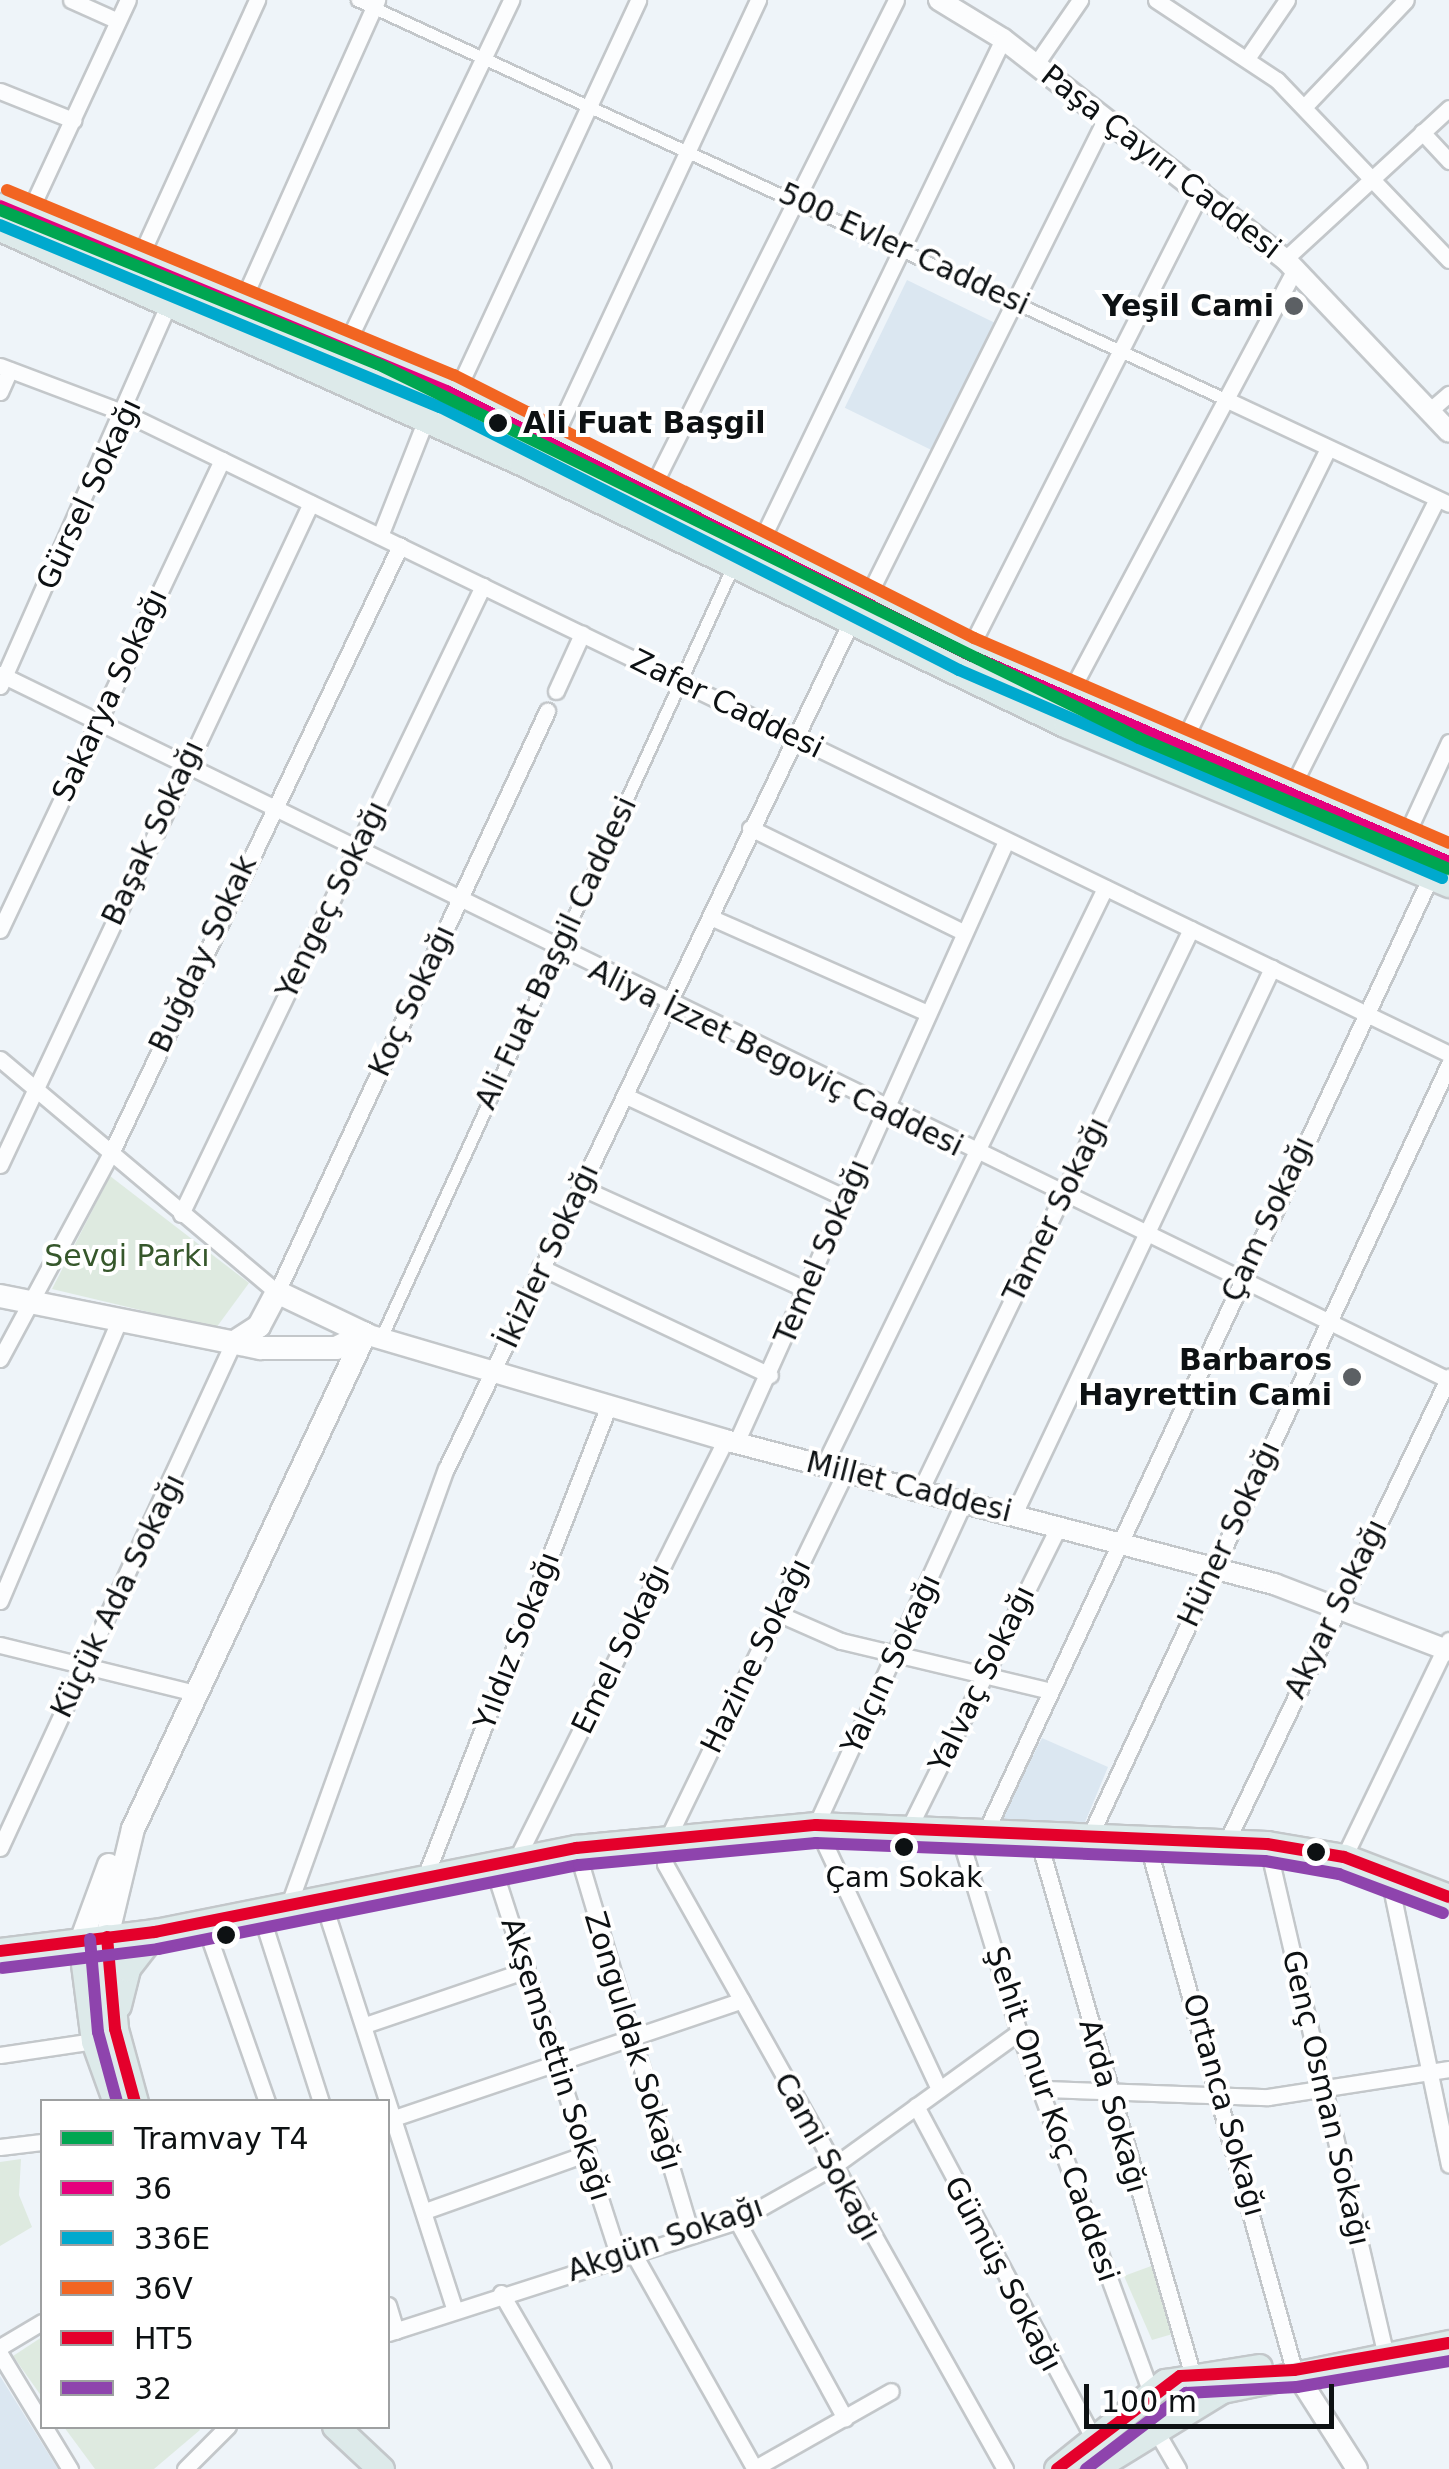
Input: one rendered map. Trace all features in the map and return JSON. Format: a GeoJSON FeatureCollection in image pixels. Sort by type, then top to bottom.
{"type":"FeatureCollection","features":[{"type":"Feature","properties":{"kind":"main road"},"geometry":{"type":"LineString","coordinates":[[0,206],[139,259],[451,393],[758,547],[857,614],[1428,866]]}},
{"type":"Feature","properties":{"kind":"main road"},"geometry":{"type":"LineString","coordinates":[[0,228],[171,299],[521,462],[732,568],[968,654],[1066,700],[1288,793],[1428,866]]}},
{"type":"Feature","properties":{"kind":"main road"},"geometry":{"type":"LineString","coordinates":[[171,299],[206,287]]}},
{"type":"Feature","properties":{"kind":"main road"},"geometry":{"type":"LineString","coordinates":[[426,419],[430,396],[451,393]]}},
{"type":"Feature","properties":{"kind":"main road"},"geometry":{"type":"LineString","coordinates":[[521,462],[551,444]]}},
{"type":"Feature","properties":{"kind":"main road"},"geometry":{"type":"LineString","coordinates":[[0,1296],[233,1343],[278,1348],[322,1348],[373,1336]]}},
{"type":"Feature","properties":{"kind":"main road"},"geometry":{"type":"LineString","coordinates":[[273,1303],[373,1336]]}},
{"type":"Feature","properties":{"kind":"main road"},"geometry":{"type":"LineString","coordinates":[[233,1343],[273,1303]]}},
{"type":"Feature","properties":{"kind":"main road"},"geometry":{"type":"LineString","coordinates":[[273,1303],[278,1348]]}},
{"type":"Feature","properties":{"kind":"main road","name":"Ali Fuat Başgil Caddesi"},"geometry":{"type":"LineString","coordinates":[[94,1939],[100,1881],[132,1829],[338,1396],[373,1336]]}},
{"type":"Feature","properties":{"kind":"main road"},"geometry":{"type":"LineString","coordinates":[[322,1348],[338,1396]]}},
{"type":"Feature","properties":{"kind":"main road"},"geometry":{"type":"LineString","coordinates":[[0,1951],[155,1932],[576,1848],[816,1825],[1087,1842],[1267,1844],[1344,1857],[1447,1892]]}},
{"type":"Feature","properties":{"kind":"main road"},"geometry":{"type":"LineString","coordinates":[[134,2099],[105,2035],[127,1968],[155,1932]]}},
{"type":"Feature","properties":{"kind":"main road"},"geometry":{"type":"LineString","coordinates":[[94,1939],[116,2099]]}},
{"type":"Feature","properties":{"kind":"main road"},"geometry":{"type":"LineString","coordinates":[[1092,2469],[1222,2390],[1294,2370],[1448,2344]]}},
{"type":"Feature","properties":{"kind":"main road"},"geometry":{"type":"LineString","coordinates":[[1057,2469],[1152,2391],[1192,2373],[1294,2370]]}},
{"type":"Feature","properties":{"kind":"main road"},"geometry":{"type":"LineString","coordinates":[[1152,2391],[1181,2413]]}},
{"type":"Feature","properties":{"kind":"main road"},"geometry":{"type":"LineString","coordinates":[[1152,2391],[1140,2416],[1156,2430]]}},
{"type":"Feature","properties":{"kind":"main road"},"geometry":{"type":"LineString","coordinates":[[338,2429],[381,2469]]}},
{"type":"Feature","properties":{"kind":"main road"},"geometry":{"type":"LineString","coordinates":[[361,2429],[404,2469]]}},
{"type":"Feature","properties":{"kind":"street"},"geometry":{"type":"LineString","coordinates":[[71,0],[118,21]]}},
{"type":"Feature","properties":{"kind":"street"},"geometry":{"type":"LineString","coordinates":[[28,216],[128,0]]}},
{"type":"Feature","properties":{"kind":"street"},"geometry":{"type":"LineString","coordinates":[[139,259],[257,0]]}},
{"type":"Feature","properties":{"kind":"street","name":"500 Evler Caddesi"},"geometry":{"type":"LineString","coordinates":[[356,0],[376,4],[484,61],[799,200],[1443,501]]}},
{"type":"Feature","properties":{"kind":"street"},"geometry":{"type":"LineString","coordinates":[[344,348],[511,0]]}},
{"type":"Feature","properties":{"kind":"street"},"geometry":{"type":"LineString","coordinates":[[451,393],[638,0]]}},
{"type":"Feature","properties":{"kind":"street"},"geometry":{"type":"LineString","coordinates":[[551,444],[692,153],[758,0]]}},
{"type":"Feature","properties":{"kind":"street"},"geometry":{"type":"LineString","coordinates":[[650,494],[896,0]]}},
{"type":"Feature","properties":{"kind":"street","name":"Paşa Çayırı Caddesi"},"geometry":{"type":"LineString","coordinates":[[939,0],[1003,39],[1202,190],[1290,264],[1449,432]]}},
{"type":"Feature","properties":{"kind":"street"},"geometry":{"type":"LineString","coordinates":[[1036,64],[1080,0]]}},
{"type":"Feature","properties":{"kind":"street"},"geometry":{"type":"LineString","coordinates":[[1156,0],[1248,57],[1304,106],[1449,260]]}},
{"type":"Feature","properties":{"kind":"street"},"geometry":{"type":"LineString","coordinates":[[1248,57],[1286,0]]}},
{"type":"Feature","properties":{"kind":"street"},"geometry":{"type":"LineString","coordinates":[[1304,106],[1406,0]]}},
{"type":"Feature","properties":{"kind":"street"},"geometry":{"type":"LineString","coordinates":[[242,302],[376,4]]}},
{"type":"Feature","properties":{"kind":"street"},"geometry":{"type":"LineString","coordinates":[[758,547],[1003,39]]}},
{"type":"Feature","properties":{"kind":"street"},"geometry":{"type":"LineString","coordinates":[[0,91],[73,120]]}},
{"type":"Feature","properties":{"kind":"street"},"geometry":{"type":"LineString","coordinates":[[1066,700],[1225,399],[1290,264],[1371,178],[1449,108]]}},
{"type":"Feature","properties":{"kind":"street","name":"İkizler Sokağı"},"geometry":{"type":"LineString","coordinates":[[288,1907],[446,1469],[750,828],[1106,118]]}},
{"type":"Feature","properties":{"kind":"street"},"geometry":{"type":"LineString","coordinates":[[1422,132],[1449,161]]}},
{"type":"Feature","properties":{"kind":"street"},"geometry":{"type":"LineString","coordinates":[[968,654],[1202,190]]}},
{"type":"Feature","properties":{"kind":"street","name":"Gürsel Sokağı"},"geometry":{"type":"LineString","coordinates":[[2,679],[127,414],[171,299]]}},
{"type":"Feature","properties":{"kind":"street"},"geometry":{"type":"LineString","coordinates":[[0,392],[5,368]]}},
{"type":"Feature","properties":{"kind":"street","name":"Zafer Caddesi"},"geometry":{"type":"LineString","coordinates":[[5,368],[127,414],[1449,1054]]}},
{"type":"Feature","properties":{"kind":"street"},"geometry":{"type":"LineString","coordinates":[[1428,412],[1449,394]]}},
{"type":"Feature","properties":{"kind":"street"},"geometry":{"type":"LineString","coordinates":[[380,536],[426,419]]}},
{"type":"Feature","properties":{"kind":"street"},"geometry":{"type":"LineString","coordinates":[[1180,748],[1328,449]]}},
{"type":"Feature","properties":{"kind":"street","name":"Sakarya Sokağı"},"geometry":{"type":"LineString","coordinates":[[0,930],[222,460]]}},
{"type":"Feature","properties":{"kind":"street"},"geometry":{"type":"LineString","coordinates":[[1288,793],[1443,501]]}},
{"type":"Feature","properties":{"kind":"street","name":"Başak Sokağı"},"geometry":{"type":"LineString","coordinates":[[0,1165],[183,766],[311,504]]}},
{"type":"Feature","properties":{"kind":"street","name":"Buğday Sokak"},"geometry":{"type":"LineString","coordinates":[[0,1359],[110,1155],[270,808],[400,546]]}},
{"type":"Feature","properties":{"kind":"street","name":"Ali Fuat Başgil Caddesi"},"geometry":{"type":"LineString","coordinates":[[373,1336],[557,951],[732,568]]}},
{"type":"Feature","properties":{"kind":"street","name":"Yengeç Sokağı"},"geometry":{"type":"LineString","coordinates":[[181,1214],[483,586]]}},
{"type":"Feature","properties":{"kind":"street"},"geometry":{"type":"LineString","coordinates":[[556,691],[582,634]]}},
{"type":"Feature","properties":{"kind":"street","name":"Aliya İzzet Begoviç Caddesi"},"geometry":{"type":"LineString","coordinates":[[2,679],[666,1006],[884,1107],[1326,1324],[1449,1379]]}},
{"type":"Feature","properties":{"kind":"street","name":"Koç Sokağı"},"geometry":{"type":"LineString","coordinates":[[273,1303],[547,710]]}},
{"type":"Feature","properties":{"kind":"street","name":"Çam Sokağı"},"geometry":{"type":"LineString","coordinates":[[971,1835],[1047,1690],[1365,1013],[1428,866],[1449,742]]}},
{"type":"Feature","properties":{"kind":"street"},"geometry":{"type":"LineString","coordinates":[[750,828],[959,930]]}},
{"type":"Feature","properties":{"kind":"street","name":"Temel Sokağı"},"geometry":{"type":"LineString","coordinates":[[730,1442],[770,1374],[959,930],[1006,841]]}},
{"type":"Feature","properties":{"kind":"street"},"geometry":{"type":"LineString","coordinates":[[824,1465],[1105,888]]}},
{"type":"Feature","properties":{"kind":"street"},"geometry":{"type":"LineString","coordinates":[[710,917],[923,1012]]}},
{"type":"Feature","properties":{"kind":"street","name":"Tamer Sokağı"},"geometry":{"type":"LineString","coordinates":[[920,1490],[1191,929]]}},
{"type":"Feature","properties":{"kind":"street"},"geometry":{"type":"LineString","coordinates":[[1014,1514],[1272,968]]}},
{"type":"Feature","properties":{"kind":"street"},"geometry":{"type":"LineString","coordinates":[[0,1059],[38,1087],[110,1155],[181,1214],[273,1303]]}},
{"type":"Feature","properties":{"kind":"street","name":"Hüner Sokağı"},"geometry":{"type":"LineString","coordinates":[[1087,1842],[1449,1064]]}},
{"type":"Feature","properties":{"kind":"street"},"geometry":{"type":"LineString","coordinates":[[626,1096],[846,1198]]}},
{"type":"Feature","properties":{"kind":"street"},"geometry":{"type":"LineString","coordinates":[[580,1187],[805,1290]]}},
{"type":"Feature","properties":{"kind":"street"},"geometry":{"type":"LineString","coordinates":[[540,1266],[770,1374]]}},
{"type":"Feature","properties":{"kind":"street"},"geometry":{"type":"LineString","coordinates":[[0,1601],[119,1321]]}},
{"type":"Feature","properties":{"kind":"street","name":"Millet Caddesi"},"geometry":{"type":"LineString","coordinates":[[373,1336],[730,1442],[1213,1567],[1448,1646]]}},
{"type":"Feature","properties":{"kind":"street","name":"Küçük Ada Sokağı"},"geometry":{"type":"LineString","coordinates":[[0,1848],[233,1343]]}},
{"type":"Feature","properties":{"kind":"street","name":"Akyar Sokağı"},"geometry":{"type":"LineString","coordinates":[[1226,1843],[1449,1379]]}},
{"type":"Feature","properties":{"kind":"street","name":"Yıldız Sokağı"},"geometry":{"type":"LineString","coordinates":[[425,1877],[609,1406]]}},
{"type":"Feature","properties":{"kind":"street","name":"Emel Sokağı"},"geometry":{"type":"LineString","coordinates":[[504,1861],[730,1442]]}},
{"type":"Feature","properties":{"kind":"street","name":"Hazine Sokağı"},"geometry":{"type":"LineString","coordinates":[[666,1840],[846,1471]]}},
{"type":"Feature","properties":{"kind":"street","name":"Yalçın Sokağı"},"geometry":{"type":"LineString","coordinates":[[816,1825],[897,1656],[964,1502]]}},
{"type":"Feature","properties":{"kind":"street","name":"Yalvaç Sokağı"},"geometry":{"type":"LineString","coordinates":[[906,1833],[1059,1526]]}},
{"type":"Feature","properties":{"kind":"street"},"geometry":{"type":"LineString","coordinates":[[777,1613],[897,1656],[1047,1690]]}},
{"type":"Feature","properties":{"kind":"street"},"geometry":{"type":"LineString","coordinates":[[0,1645],[194,1693]]}},
{"type":"Feature","properties":{"kind":"street"},"geometry":{"type":"LineString","coordinates":[[1344,1857],[1448,1646]]}},
{"type":"Feature","properties":{"kind":"street"},"geometry":{"type":"LineString","coordinates":[[816,1825],[939,2089]]}},
{"type":"Feature","properties":{"kind":"street","name":"Şehit Onur Koç Caddesi"},"geometry":{"type":"LineString","coordinates":[[971,1835],[1020,2032],[1046,2089],[1152,2391]]}},
{"type":"Feature","properties":{"kind":"street","name":"Arda Sokağı"},"geometry":{"type":"LineString","coordinates":[[1038,1838],[1192,2373]]}},
{"type":"Feature","properties":{"kind":"street","name":"Cami Sokağı"},"geometry":{"type":"LineString","coordinates":[[666,1840],[666,1864],[831,2168],[1005,2469]]}},
{"type":"Feature","properties":{"kind":"street","name":"Ortanca Sokağı"},"geometry":{"type":"LineString","coordinates":[[1147,1842],[1225,2096],[1294,2370]]}},
{"type":"Feature","properties":{"kind":"street","name":"Genç Osman Sokağı"},"geometry":{"type":"LineString","coordinates":[[1267,1844],[1385,2352]]}},
{"type":"Feature","properties":{"kind":"street","name":"Zonguldak Sokağı"},"geometry":{"type":"LineString","coordinates":[[576,1848],[691,2233]]}},
{"type":"Feature","properties":{"kind":"street","name":"Akşemsettin Sokağı"},"geometry":{"type":"LineString","coordinates":[[504,1861],[527,1970],[625,2253],[755,2468]]}},
{"type":"Feature","properties":{"kind":"street"},"geometry":{"type":"LineString","coordinates":[[1388,1874],[1449,2164]]}},
{"type":"Feature","properties":{"kind":"street"},"geometry":{"type":"LineString","coordinates":[[322,1899],[388,2099]]}},
{"type":"Feature","properties":{"kind":"street"},"geometry":{"type":"LineString","coordinates":[[260,1912],[321,2099]]}},
{"type":"Feature","properties":{"kind":"street"},"geometry":{"type":"LineString","coordinates":[[204,1923],[267,2099]]}},
{"type":"Feature","properties":{"kind":"street"},"geometry":{"type":"LineString","coordinates":[[365,2026],[527,1970]]}},
{"type":"Feature","properties":{"kind":"street"},"geometry":{"type":"LineString","coordinates":[[394,2118],[742,2000]]}},
{"type":"Feature","properties":{"kind":"street","name":"Akgün Sokağı"},"geometry":{"type":"LineString","coordinates":[[392,2332],[625,2253],[737,2221],[831,2168],[1020,2032]]}},
{"type":"Feature","properties":{"kind":"street"},"geometry":{"type":"LineString","coordinates":[[0,2054],[105,2035]]}},
{"type":"Feature","properties":{"kind":"street"},"geometry":{"type":"LineString","coordinates":[[1046,2089],[1225,2096],[1324,2093],[1449,2069]]}},
{"type":"Feature","properties":{"kind":"street"},"geometry":{"type":"LineString","coordinates":[[390,2105],[455,2310]]}},
{"type":"Feature","properties":{"kind":"street","name":"Gümüş Sokağı"},"geometry":{"type":"LineString","coordinates":[[916,2106],[1094,2440]]}},
{"type":"Feature","properties":{"kind":"street"},"geometry":{"type":"LineString","coordinates":[[0,2148],[40,2142]]}},
{"type":"Feature","properties":{"kind":"street"},"geometry":{"type":"LineString","coordinates":[[425,2211],[588,2153]]}},
{"type":"Feature","properties":{"kind":"street"},"geometry":{"type":"LineString","coordinates":[[737,2221],[845,2418]]}},
{"type":"Feature","properties":{"kind":"street"},"geometry":{"type":"LineString","coordinates":[[501,2293],[603,2469]]}},
{"type":"Feature","properties":{"kind":"street"},"geometry":{"type":"LineString","coordinates":[[40,2323],[0,2350],[40,2418]]}},
{"type":"Feature","properties":{"kind":"street"},"geometry":{"type":"LineString","coordinates":[[1294,2370],[1357,2469]]}},
{"type":"Feature","properties":{"kind":"street"},"geometry":{"type":"LineString","coordinates":[[755,2468],[892,2391]]}},
{"type":"Feature","properties":{"kind":"street"},"geometry":{"type":"LineString","coordinates":[[46,2429],[70,2469]]}},
{"type":"Feature","properties":{"kind":"street"},"geometry":{"type":"LineString","coordinates":[[192,2467],[225,2429]]}},
{"type":"Feature","properties":{"kind":"street"},"geometry":{"type":"LineString","coordinates":[[1156,2430],[1178,2469]]}},
{"type":"Feature","properties":{"kind":"shaded area"},"geometry":{"type":"Polygon","coordinates":[[[907,280],[994,323],[932,450],[845,408],[907,280]]]}},
{"type":"Feature","properties":{"kind":"shaded area"},"geometry":{"type":"Polygon","coordinates":[[[1042,1738],[1108,1767],[1083,1827],[999,1822],[1042,1738]]]}},
{"type":"Feature","properties":{"kind":"shaded area"},"geometry":{"type":"Polygon","coordinates":[[[0,2376],[38,2437],[58,2469],[0,2469],[0,2376]]]}},
{"type":"Feature","properties":{"kind":"green space","name":"Sevgi Parkı"},"geometry":{"type":"Polygon","coordinates":[[[110,1176],[249,1283],[216,1328],[52,1289],[110,1176]]]}},
{"type":"Feature","properties":{"kind":"green space"},"geometry":{"type":"Polygon","coordinates":[[[21,2159],[19,2195],[32,2227],[0,2246],[0,2162],[21,2159]]]}},
{"type":"Feature","properties":{"kind":"green space"},"geometry":{"type":"Polygon","coordinates":[[[1154,2265],[1176,2333],[1152,2340],[1124,2276],[1154,2265]]]}},
{"type":"Feature","properties":{"kind":"green space"},"geometry":{"type":"Polygon","coordinates":[[[40,2338],[40,2394],[13,2356],[40,2338]]]}},
{"type":"Feature","properties":{"kind":"green space"},"geometry":{"type":"Polygon","coordinates":[[[65,2429],[200,2430],[154,2469],[95,2469],[65,2429]]]}},
{"type":"Feature","properties":{"kind":"tram line","name":"T4"},"geometry":{"type":"LineString","coordinates":[[0,210],[378,364],[1139,738],[1449,869]]}},
{"type":"Feature","properties":{"kind":"transit line","name":"36V"},"geometry":{"type":"LineString","coordinates":[[7,190],[454,375],[974,638],[1449,843]]}},
{"type":"Feature","properties":{"kind":"transit line","name":"36"},"geometry":{"type":"LineString","coordinates":[[0,206],[447,391],[967,654],[1449,862]]}},
{"type":"Feature","properties":{"kind":"transit line","name":"336E"},"geometry":{"type":"LineString","coordinates":[[0,225],[440,407],[959,670],[1442,878]]}},
{"type":"Feature","properties":{"kind":"transit line","name":"HT5"},"geometry":{"type":"LineString","coordinates":[[0,1951],[155,1932],[576,1848],[816,1825],[1267,1844],[1344,1857],[1449,1897]]}},
{"type":"Feature","properties":{"kind":"transit line","name":"32"},"geometry":{"type":"LineString","coordinates":[[2,1968],[158,1949],[579,1865],[816,1843],[1265,1861],[1339,1874],[1443,1913]]}},
{"type":"Feature","properties":{"kind":"transit line","name":"HT5"},"geometry":{"type":"LineString","coordinates":[[107,1937],[115,2029],[134,2099]]}},
{"type":"Feature","properties":{"kind":"transit line","name":"32"},"geometry":{"type":"LineString","coordinates":[[90,1939],[98,2032],[116,2099]]}},
{"type":"Feature","properties":{"kind":"transit line","name":"HT5"},"geometry":{"type":"LineString","coordinates":[[1057,2469],[1180,2376],[1294,2370],[1449,2343]]}},
{"type":"Feature","properties":{"kind":"transit line","name":"32"},"geometry":{"type":"LineString","coordinates":[[1086,2469],[1186,2393],[1297,2387],[1449,2361]]}},
{"type":"Feature","properties":{"kind":"place","name":"Yeşil Cami"},"geometry":{"type":"Point","coordinates":[1294,306]}},
{"type":"Feature","properties":{"kind":"place","name":"Ali Fuat Başgil"},"geometry":{"type":"Point","coordinates":[498,423]}},
{"type":"Feature","properties":{"kind":"place","name":"Barbaros Hayrettin Cami"},"geometry":{"type":"Point","coordinates":[1352,1377]}},
{"type":"Feature","properties":{"kind":"place","name":"Çam Sokak"},"geometry":{"type":"Point","coordinates":[904,1847]}}]}
